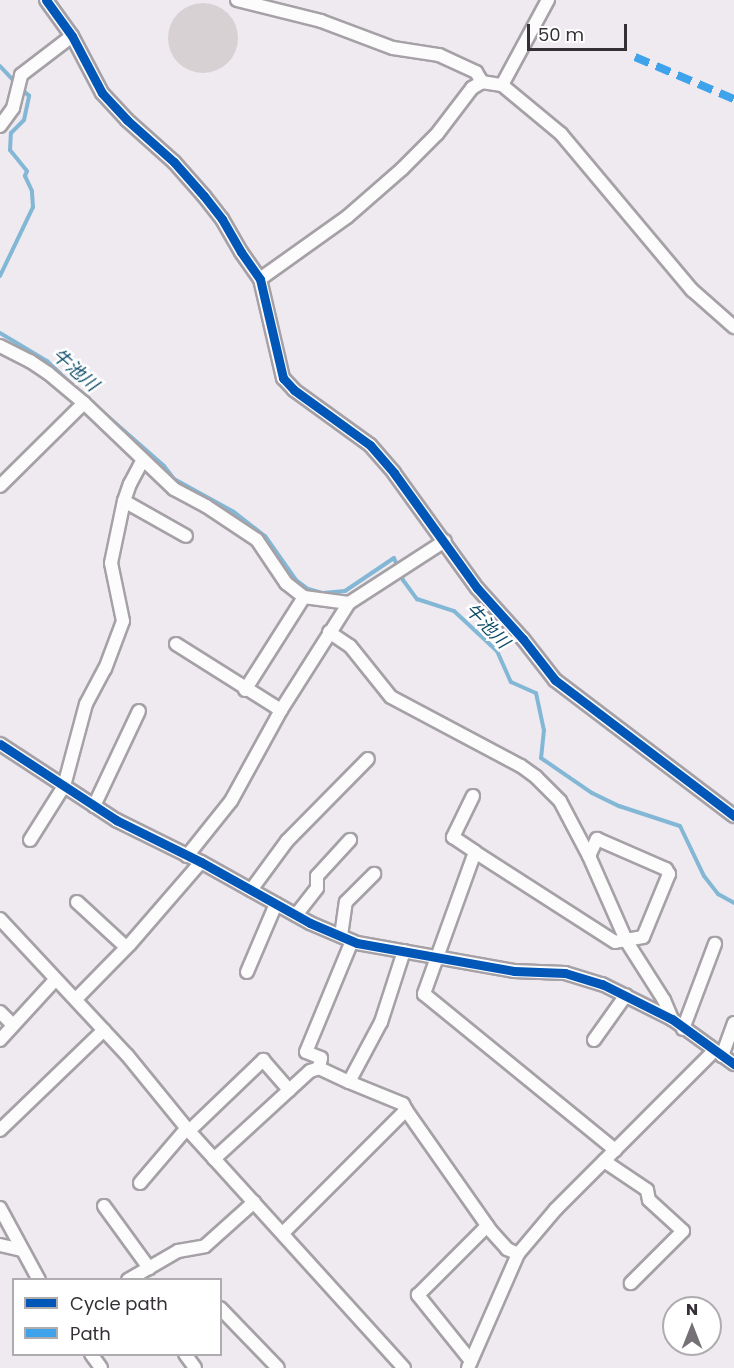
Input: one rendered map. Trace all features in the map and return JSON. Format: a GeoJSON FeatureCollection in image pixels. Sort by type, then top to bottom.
{"type":"FeatureCollection","features":[{"type":"Feature","properties":{"kind":"street"},"geometry":{"type":"LineString","coordinates":[[46,0],[72,36],[102,93],[127,120],[174,162],[204,196],[222,219],[260,279],[283,378],[294,390],[370,445],[445,541],[477,588],[523,639],[555,680],[734,816]]}},
{"type":"Feature","properties":{"kind":"street"},"geometry":{"type":"LineString","coordinates":[[237,0],[321,21],[393,48],[439,55],[476,72],[482,82]]}},
{"type":"Feature","properties":{"kind":"street"},"geometry":{"type":"LineString","coordinates":[[502,85],[548,0]]}},
{"type":"Feature","properties":{"kind":"street"},"geometry":{"type":"LineString","coordinates":[[0,126],[13,108],[21,75],[72,36]]}},
{"type":"Feature","properties":{"kind":"street"},"geometry":{"type":"LineString","coordinates":[[260,279],[347,217],[402,169],[436,134],[472,88],[482,82],[502,85],[561,134],[692,290],[734,327]]}},
{"type":"Feature","properties":{"kind":"street"},"geometry":{"type":"LineString","coordinates":[[0,346],[30,361],[84,403],[174,489],[206,506],[257,540],[286,583],[304,597],[349,603]]}},
{"type":"Feature","properties":{"kind":"street"},"geometry":{"type":"LineString","coordinates":[[0,486],[84,403]]}},
{"type":"Feature","properties":{"kind":"street"},"geometry":{"type":"LineString","coordinates":[[30,840],[64,786],[86,704],[105,669],[123,621],[111,563],[124,501],[143,460]]}},
{"type":"Feature","properties":{"kind":"street"},"geometry":{"type":"LineString","coordinates":[[124,501],[186,536]]}},
{"type":"Feature","properties":{"kind":"street"},"geometry":{"type":"LineString","coordinates":[[187,856],[231,801],[281,710],[349,603],[445,541]]}},
{"type":"Feature","properties":{"kind":"street"},"geometry":{"type":"LineString","coordinates":[[245,690],[304,597]]}},
{"type":"Feature","properties":{"kind":"street"},"geometry":{"type":"LineString","coordinates":[[329,632],[350,646],[391,698],[494,750],[536,777],[560,801],[589,856],[627,942],[664,1000],[672,1019]]}},
{"type":"Feature","properties":{"kind":"street"},"geometry":{"type":"LineString","coordinates":[[176,644],[245,690],[281,710]]}},
{"type":"Feature","properties":{"kind":"street"},"geometry":{"type":"LineString","coordinates":[[94,806],[139,711]]}},
{"type":"Feature","properties":{"kind":"street"},"geometry":{"type":"LineString","coordinates":[[0,744],[116,820],[201,862],[296,915],[347,938],[514,971],[565,973],[602,984],[672,1019],[734,1064]]}},
{"type":"Feature","properties":{"kind":"street"},"geometry":{"type":"LineString","coordinates":[[251,890],[287,841],[368,759]]}},
{"type":"Feature","properties":{"kind":"street"},"geometry":{"type":"LineString","coordinates":[[473,796],[453,837],[615,942],[627,942],[643,937],[669,874],[666,868],[597,839],[589,856]]}},
{"type":"Feature","properties":{"kind":"street"},"geometry":{"type":"LineString","coordinates":[[296,915],[317,888],[317,876],[350,840]]}},
{"type":"Feature","properties":{"kind":"street"},"geometry":{"type":"LineString","coordinates":[[474,852],[424,994],[615,1150]]}},
{"type":"Feature","properties":{"kind":"street"},"geometry":{"type":"LineString","coordinates":[[75,999],[126,948],[201,862]]}},
{"type":"Feature","properties":{"kind":"street"},"geometry":{"type":"LineString","coordinates":[[319,1068],[321,1058],[306,1052],[347,938],[346,902],[374,874]]}},
{"type":"Feature","properties":{"kind":"street"},"geometry":{"type":"LineString","coordinates":[[77,902],[126,948]]}},
{"type":"Feature","properties":{"kind":"street"},"geometry":{"type":"LineString","coordinates":[[248,972],[276,904]]}},
{"type":"Feature","properties":{"kind":"street"},"geometry":{"type":"LineString","coordinates":[[0,919],[104,1030],[214,1159],[404,1368]]}},
{"type":"Feature","properties":{"kind":"street"},"geometry":{"type":"LineString","coordinates":[[683,1029],[715,944]]}},
{"type":"Feature","properties":{"kind":"street"},"geometry":{"type":"LineString","coordinates":[[349,1082],[381,1022],[404,951]]}},
{"type":"Feature","properties":{"kind":"street"},"geometry":{"type":"LineString","coordinates":[[0,1040],[55,980]]}},
{"type":"Feature","properties":{"kind":"street"},"geometry":{"type":"LineString","coordinates":[[594,1040],[626,995]]}},
{"type":"Feature","properties":{"kind":"street"},"geometry":{"type":"LineString","coordinates":[[0,1012],[13,1025]]}},
{"type":"Feature","properties":{"kind":"street"},"geometry":{"type":"LineString","coordinates":[[487,1226],[418,1295],[470,1364],[518,1254],[556,1209],[615,1150],[718,1054],[734,1023]]}},
{"type":"Feature","properties":{"kind":"street"},"geometry":{"type":"LineString","coordinates":[[0,1130],[104,1030]]}},
{"type":"Feature","properties":{"kind":"street"},"geometry":{"type":"LineString","coordinates":[[140,1183],[188,1129],[263,1060],[289,1090]]}},
{"type":"Feature","properties":{"kind":"street"},"geometry":{"type":"LineString","coordinates":[[214,1159],[310,1071],[319,1068],[403,1104],[487,1226],[507,1249],[518,1254]]}},
{"type":"Feature","properties":{"kind":"street"},"geometry":{"type":"LineString","coordinates":[[283,1233],[406,1110]]}},
{"type":"Feature","properties":{"kind":"street"},"geometry":{"type":"LineString","coordinates":[[604,1161],[647,1190],[649,1200],[683,1231],[632,1283]]}},
{"type":"Feature","properties":{"kind":"street"},"geometry":{"type":"LineString","coordinates":[[132,1278],[178,1251],[205,1246],[254,1202]]}},
{"type":"Feature","properties":{"kind":"street"},"geometry":{"type":"LineString","coordinates":[[104,1206],[149,1268]]}},
{"type":"Feature","properties":{"kind":"street"},"geometry":{"type":"LineString","coordinates":[[0,1210],[38,1278]]}},
{"type":"Feature","properties":{"kind":"street"},"geometry":{"type":"LineString","coordinates":[[0,1245],[21,1250]]}},
{"type":"Feature","properties":{"kind":"street"},"geometry":{"type":"LineString","coordinates":[[222,1310],[278,1368]]}},
{"type":"Feature","properties":{"kind":"street"},"geometry":{"type":"LineString","coordinates":[[186,1356],[195,1368]]}},
{"type":"Feature","properties":{"kind":"building"},"geometry":{"type":"Polygon","coordinates":[[[203,3],[216,6],[228,13],[235,25],[238,38],[235,51],[228,63],[216,70],[203,73],[190,70],[178,63],[171,51],[168,38],[171,25],[178,13],[190,6],[203,3]]]}},
{"type":"Feature","properties":{"kind":"waterway","name":"牛池川"},"geometry":{"type":"LineString","coordinates":[[0,66],[16,83]]}},
{"type":"Feature","properties":{"kind":"waterway","name":"牛池川"},"geometry":{"type":"LineString","coordinates":[[0,276],[33,207],[32,191],[25,176],[27,171],[10,150],[11,133],[24,120],[29,96],[21,88]]}},
{"type":"Feature","properties":{"kind":"waterway","name":"牛池川"},"geometry":{"type":"LineString","coordinates":[[0,333],[47,361],[83,395]]}},
{"type":"Feature","properties":{"kind":"waterway","name":"牛池川"},"geometry":{"type":"LineString","coordinates":[[89,400],[164,466],[174,479],[234,512],[265,536],[296,580],[308,589],[323,593],[345,591],[394,558],[403,580],[417,599],[454,611],[497,651],[511,682],[536,693],[544,730],[541,758],[592,793],[619,806],[680,826],[704,876],[718,894],[734,903]]}},
{"type":"Feature","properties":{"kind":"marked path"},"geometry":{"type":"LineString","coordinates":[[635,57],[734,99]]}},
{"type":"Feature","properties":{"kind":"cycle path"},"geometry":{"type":"LineString","coordinates":[[46,0],[72,36],[102,93],[127,120],[174,162],[204,196],[222,219],[260,279],[283,378],[294,390],[370,445],[394,473],[477,588],[523,639],[555,680],[734,816]]}},
{"type":"Feature","properties":{"kind":"cycle path"},"geometry":{"type":"LineString","coordinates":[[0,744],[116,820],[201,862],[310,923],[357,943],[514,971],[565,973],[602,984],[672,1019],[734,1064]]}}]}
